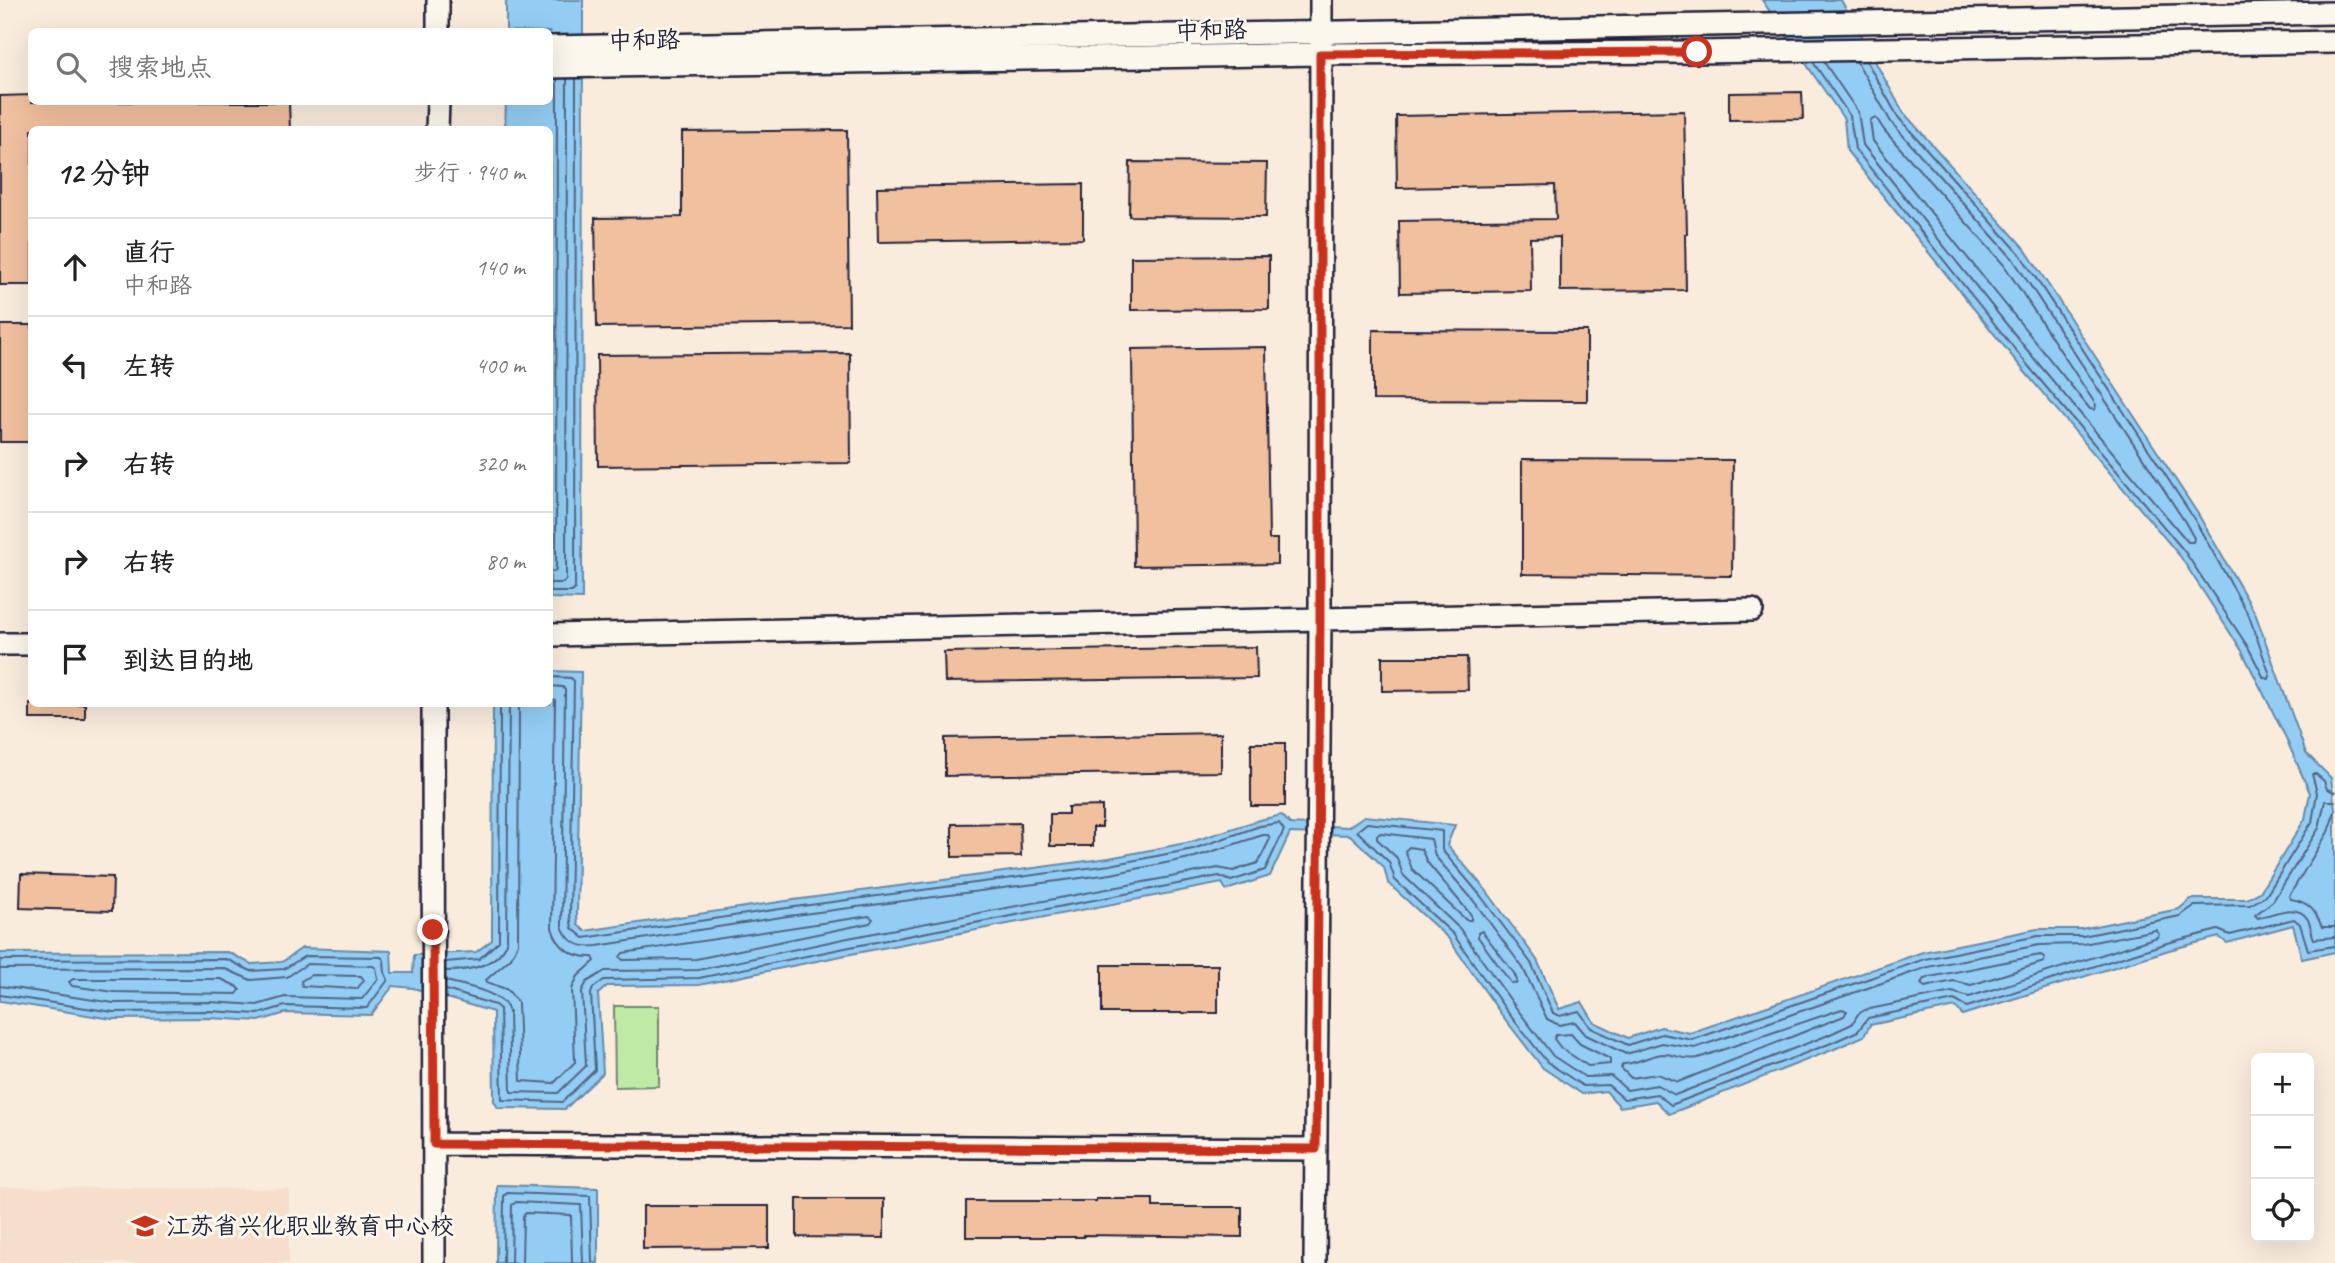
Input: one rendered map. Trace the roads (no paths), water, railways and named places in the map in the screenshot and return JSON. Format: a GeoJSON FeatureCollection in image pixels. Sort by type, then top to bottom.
{"type":"FeatureCollection","features":[{"type":"Feature","properties":{"kind":"main road"},"geometry":{"type":"LineString","coordinates":[[438,0],[438,28]]}},
{"type":"Feature","properties":{"kind":"main road"},"geometry":{"type":"LineString","coordinates":[[1315,1263],[1321,0]]}},
{"type":"Feature","properties":{"kind":"main road","name":"中和路"},"geometry":{"type":"LineString","coordinates":[[553,47],[2335,13]]}},
{"type":"Feature","properties":{"kind":"main road","name":"中和路"},"geometry":{"type":"LineString","coordinates":[[553,67],[1320,54],[1697,52],[2335,42]]}},
{"type":"Feature","properties":{"kind":"main road"},"geometry":{"type":"LineString","coordinates":[[437,126],[438,105]]}},
{"type":"Feature","properties":{"kind":"main road"},"geometry":{"type":"LineString","coordinates":[[553,635],[1752,610]]}},
{"type":"Feature","properties":{"kind":"main road"},"geometry":{"type":"LineString","coordinates":[[0,644],[28,643]]}},
{"type":"Feature","properties":{"kind":"main road"},"geometry":{"type":"LineString","coordinates":[[433,707],[434,1263]]}},
{"type":"Feature","properties":{"kind":"main road"},"geometry":{"type":"LineString","coordinates":[[434,1144],[1316,1149]]}},
{"type":"Feature","properties":{"kind":"water"},"geometry":{"type":"Polygon","coordinates":[[[506,0],[583,0],[582,599],[553,598],[553,126],[505,126],[506,105],[553,105],[553,28],[506,28],[506,0]]]}},
{"type":"Feature","properties":{"kind":"water"},"geometry":{"type":"Polygon","coordinates":[[[1762,0],[1841,0],[1903,112],[2025,249],[2198,514],[2255,613],[2306,753],[2331,778],[2335,809],[2335,952],[2302,959],[2293,925],[2227,943],[2219,937],[1962,1015],[1956,1007],[1870,1025],[1864,1036],[1669,1114],[1656,1101],[1620,1107],[1606,1091],[1582,1094],[1543,1068],[1448,938],[1388,883],[1384,867],[1350,835],[1290,833],[1270,876],[1226,890],[1222,883],[699,985],[607,986],[598,994],[603,1073],[565,1109],[498,1108],[494,1101],[493,1012],[413,988],[393,986],[371,1015],[286,1013],[259,1021],[210,1018],[112,1019],[0,1001],[0,953],[228,952],[251,964],[282,962],[302,948],[391,951],[392,973],[413,973],[414,955],[476,952],[492,940],[493,707],[553,707],[553,671],[581,672],[577,915],[578,925],[585,931],[1109,858],[1191,842],[1282,815],[1290,824],[1348,827],[1364,816],[1455,825],[1447,845],[1486,890],[1537,960],[1559,1009],[1582,1002],[1594,1022],[1628,1038],[1661,1027],[1690,1033],[1923,952],[2037,929],[2081,929],[2179,909],[2191,899],[2247,899],[2260,892],[2305,819],[2310,793],[2242,651],[2180,556],[2020,366],[1847,151],[1844,119],[1762,0]]]}},
{"type":"Feature","properties":{"kind":"water"},"geometry":{"type":"Polygon","coordinates":[[[497,1185],[598,1188],[598,1263],[496,1263],[497,1185]]]}},
{"type":"Feature","properties":{"kind":"place","name":"江苏省兴化职业教育中心校"},"geometry":{"type":"Point","coordinates":[145,1226]}}]}
